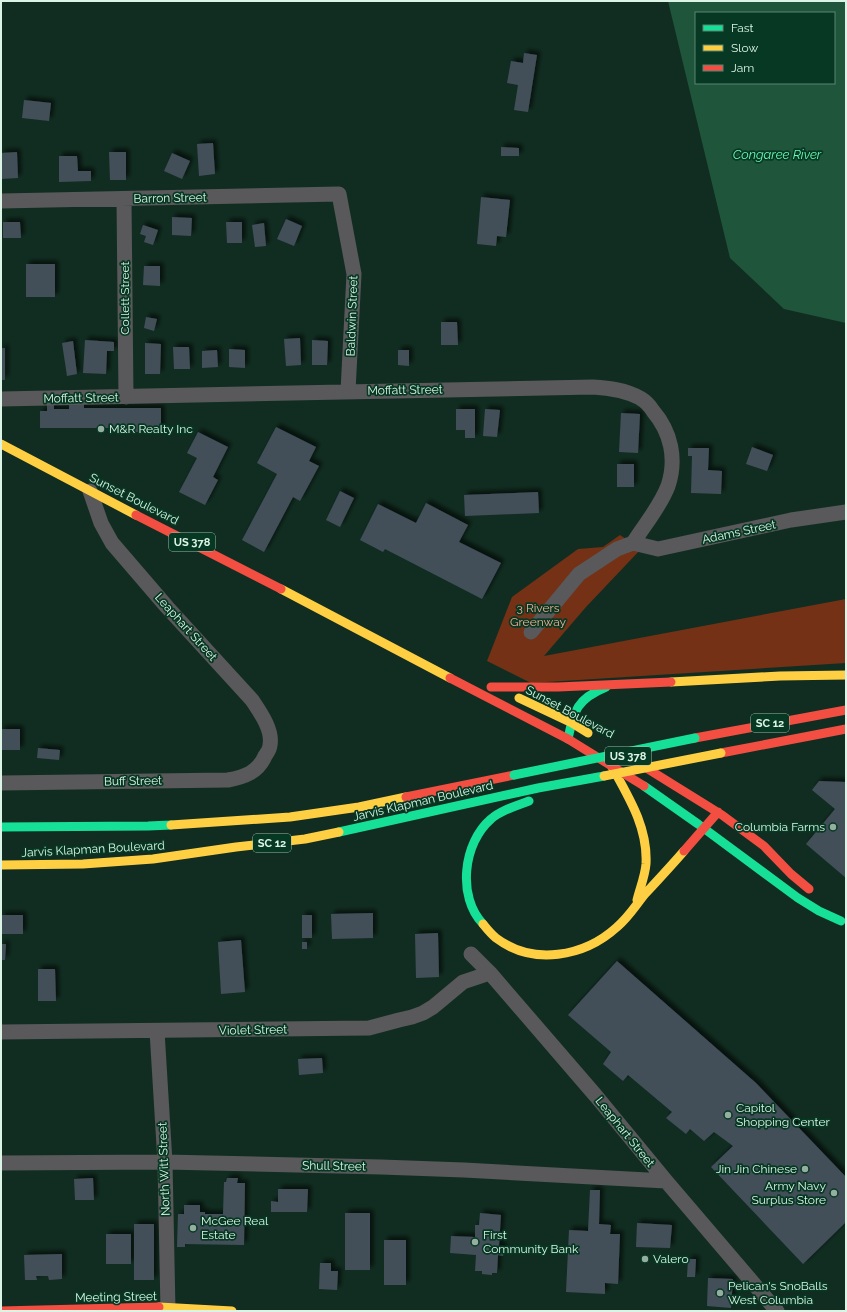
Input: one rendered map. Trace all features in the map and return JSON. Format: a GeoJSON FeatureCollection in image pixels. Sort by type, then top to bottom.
{"type":"FeatureCollection","features":[{"type":"Feature","properties":{"kind":"main road","name":"Sunset Boulevard"},"geometry":{"type":"LineString","coordinates":[[3,443],[90,491],[234,564],[568,739],[611,764],[740,853],[792,893],[820,912],[844,923]]}},
{"type":"Feature","properties":{"kind":"main road","name":"Sunset Boulevard"},"geometry":{"type":"LineString","coordinates":[[383,643],[420,654],[455,670]]}},
{"type":"Feature","properties":{"kind":"main road"},"geometry":{"type":"LineString","coordinates":[[568,739],[577,707],[594,691],[611,686],[760,677],[846,675]]}},
{"type":"Feature","properties":{"kind":"main road","name":"Sunset Boulevard"},"geometry":{"type":"LineString","coordinates":[[598,739],[572,723],[529,702],[487,685],[528,688],[611,686]]}},
{"type":"Feature","properties":{"kind":"main road","name":"Jarvis Klapman Boulevard"},"geometry":{"type":"LineString","coordinates":[[1,827],[148,826],[290,817],[359,807],[695,738],[846,710]]}},
{"type":"Feature","properties":{"kind":"main road","name":"Jarvis Klapman Boulevard"},"geometry":{"type":"LineString","coordinates":[[1,865],[84,864],[153,859],[305,839],[538,788],[846,729]]}},
{"type":"Feature","properties":{"kind":"main road","name":"Sunset Boulevard"},"geometry":{"type":"LineString","coordinates":[[612,747],[718,812],[764,846],[791,874],[815,894]]}},
{"type":"Feature","properties":{"kind":"main road"},"geometry":{"type":"LineString","coordinates":[[611,764],[635,808],[646,847],[646,863],[643,880],[635,906]]}},
{"type":"Feature","properties":{"kind":"main road"},"geometry":{"type":"LineString","coordinates":[[604,776],[501,812],[483,827],[477,836],[468,857],[466,880],[470,903],[481,923],[488,932],[498,940],[519,950],[541,955],[564,953],[586,946],[607,934],[624,920],[718,812]]}},
{"type":"Feature","properties":{"kind":"main road","name":"Sunset Boulevard"},"geometry":{"type":"LineString","coordinates":[[826,904],[844,923]]}},
{"type":"Feature","properties":{"kind":"main road","name":"Meeting Street"},"geometry":{"type":"LineString","coordinates":[[1,1311],[124,1309],[232,1311]]}},
{"type":"Feature","properties":{"kind":"street","name":"Barron Street"},"geometry":{"type":"LineString","coordinates":[[1,201],[339,194]]}},
{"type":"Feature","properties":{"kind":"street","name":"Baldwin Street"},"geometry":{"type":"LineString","coordinates":[[339,194],[354,274],[348,391]]}},
{"type":"Feature","properties":{"kind":"street","name":"Collett Street"},"geometry":{"type":"LineString","coordinates":[[124,199],[126,397]]}},
{"type":"Feature","properties":{"kind":"street","name":"Moffatt Street"},"geometry":{"type":"LineString","coordinates":[[1,399],[593,387],[621,390],[642,399],[658,416],[664,426],[669,440],[673,462],[671,474],[663,497],[658,507],[633,543]]}},
{"type":"Feature","properties":{"kind":"street","name":"Leaphart Street"},"geometry":{"type":"LineString","coordinates":[[90,491],[101,523],[112,543],[252,700],[269,730],[270,745],[262,764]]}},
{"type":"Feature","properties":{"kind":"street","name":"Adams Street"},"geometry":{"type":"LineString","coordinates":[[633,543],[647,548],[665,548],[791,520],[846,512]]}},
{"type":"Feature","properties":{"kind":"street"},"geometry":{"type":"LineString","coordinates":[[531,632],[579,574],[617,549],[633,543]]}},
{"type":"Feature","properties":{"kind":"street","name":"Buff Street"},"geometry":{"type":"LineString","coordinates":[[1,783],[217,781],[240,778],[251,773],[262,764]]}},
{"type":"Feature","properties":{"kind":"street","name":"Leaphart Street"},"geometry":{"type":"LineString","coordinates":[[471,954],[490,973],[596,1096],[776,1311]]}},
{"type":"Feature","properties":{"kind":"street","name":"Violet Street"},"geometry":{"type":"LineString","coordinates":[[1,1032],[370,1028],[423,1013],[433,1007],[463,982],[490,973]]}},
{"type":"Feature","properties":{"kind":"street","name":"North Witt Street"},"geometry":{"type":"LineString","coordinates":[[157,1031],[165,1162],[168,1309]]}},
{"type":"Feature","properties":{"kind":"street","name":"Shull Street"},"geometry":{"type":"LineString","coordinates":[[1,1163],[165,1162],[450,1169],[666,1181]]}},
{"type":"Feature","properties":{"kind":"green space","name":"3 Rivers Greenway"},"geometry":{"type":"Polygon","coordinates":[[[620,535],[641,549],[586,607],[544,656],[846,599],[846,663],[531,683],[487,661],[512,597],[578,549],[603,547],[620,535]]]}},
{"type":"Feature","properties":{"kind":"water","name":"Congaree River"},"geometry":{"type":"Polygon","coordinates":[[[668,1],[846,1],[846,323],[784,309],[730,258],[668,1]]]}},
{"type":"Feature","properties":{"kind":"building"},"geometry":{"type":"Polygon","coordinates":[[[524,53],[537,55],[528,112],[514,110],[518,85],[507,83],[511,61],[523,63],[524,53]]]}},
{"type":"Feature","properties":{"kind":"building"},"geometry":{"type":"Polygon","coordinates":[[[24,100],[51,103],[49,121],[22,118],[24,100]]]}},
{"type":"Feature","properties":{"kind":"building"},"geometry":{"type":"Polygon","coordinates":[[[213,143],[215,174],[199,176],[197,144],[213,143]]]}},
{"type":"Feature","properties":{"kind":"building"},"geometry":{"type":"Polygon","coordinates":[[[501,147],[519,148],[519,156],[501,156],[501,147]]]}},
{"type":"Feature","properties":{"kind":"building"},"geometry":{"type":"Polygon","coordinates":[[[17,152],[18,178],[1,179],[1,153],[17,152]]]}},
{"type":"Feature","properties":{"kind":"building"},"geometry":{"type":"Polygon","coordinates":[[[109,152],[126,152],[126,180],[110,180],[109,152]]]}},
{"type":"Feature","properties":{"kind":"building"},"geometry":{"type":"Polygon","coordinates":[[[172,153],[190,161],[182,179],[164,171],[172,153]]]}},
{"type":"Feature","properties":{"kind":"building"},"geometry":{"type":"Polygon","coordinates":[[[59,156],[77,156],[78,171],[91,171],[91,181],[59,182],[59,156]]]}},
{"type":"Feature","properties":{"kind":"building"},"geometry":{"type":"Polygon","coordinates":[[[481,197],[510,200],[506,237],[497,236],[496,246],[477,244],[481,197]]]}},
{"type":"Feature","properties":{"kind":"building"},"geometry":{"type":"Polygon","coordinates":[[[172,217],[192,218],[191,236],[172,235],[172,217]]]}},
{"type":"Feature","properties":{"kind":"building"},"geometry":{"type":"Polygon","coordinates":[[[286,219],[302,226],[294,246],[277,239],[286,219]]]}},
{"type":"Feature","properties":{"kind":"building"},"geometry":{"type":"Polygon","coordinates":[[[3,222],[20,222],[21,238],[3,238],[3,222]]]}},
{"type":"Feature","properties":{"kind":"building"},"geometry":{"type":"Polygon","coordinates":[[[226,222],[242,222],[242,243],[227,243],[226,222]]]}},
{"type":"Feature","properties":{"kind":"building"},"geometry":{"type":"Polygon","coordinates":[[[264,223],[266,246],[255,247],[252,225],[264,223]]]}},
{"type":"Feature","properties":{"kind":"building"},"geometry":{"type":"Polygon","coordinates":[[[143,225],[158,230],[153,245],[144,242],[146,236],[140,234],[143,225]]]}},
{"type":"Feature","properties":{"kind":"building"},"geometry":{"type":"Polygon","coordinates":[[[26,264],[55,264],[55,297],[26,297],[26,264]]]}},
{"type":"Feature","properties":{"kind":"building"},"geometry":{"type":"Polygon","coordinates":[[[144,266],[160,266],[160,286],[143,285],[144,266]]]}},
{"type":"Feature","properties":{"kind":"building"},"geometry":{"type":"Polygon","coordinates":[[[146,317],[157,319],[154,331],[144,328],[146,317]]]}},
{"type":"Feature","properties":{"kind":"building"},"geometry":{"type":"Polygon","coordinates":[[[441,322],[457,322],[458,345],[441,345],[441,322]]]}},
{"type":"Feature","properties":{"kind":"building"},"geometry":{"type":"Polygon","coordinates":[[[300,338],[301,365],[286,366],[284,339],[300,338]]]}},
{"type":"Feature","properties":{"kind":"building"},"geometry":{"type":"Polygon","coordinates":[[[85,340],[114,342],[114,351],[107,351],[106,374],[83,373],[85,340]]]}},
{"type":"Feature","properties":{"kind":"building"},"geometry":{"type":"Polygon","coordinates":[[[312,340],[328,341],[327,365],[312,365],[312,340]]]}},
{"type":"Feature","properties":{"kind":"building"},"geometry":{"type":"Polygon","coordinates":[[[73,341],[77,374],[67,376],[62,343],[73,341]]]}},
{"type":"Feature","properties":{"kind":"building"},"geometry":{"type":"Polygon","coordinates":[[[145,343],[161,344],[160,374],[145,374],[145,343]]]}},
{"type":"Feature","properties":{"kind":"building"},"geometry":{"type":"Polygon","coordinates":[[[173,347],[189,347],[190,369],[174,369],[173,347]]]}},
{"type":"Feature","properties":{"kind":"building"},"geometry":{"type":"Polygon","coordinates":[[[1,348],[5,348],[5,380],[1,380],[1,348]]]}},
{"type":"Feature","properties":{"kind":"building"},"geometry":{"type":"Polygon","coordinates":[[[229,349],[245,350],[245,368],[229,367],[229,349]]]}},
{"type":"Feature","properties":{"kind":"building"},"geometry":{"type":"Polygon","coordinates":[[[217,350],[218,367],[202,368],[202,351],[217,350]]]}},
{"type":"Feature","properties":{"kind":"building"},"geometry":{"type":"Polygon","coordinates":[[[398,350],[409,350],[409,366],[398,365],[398,350]]]}},
{"type":"Feature","properties":{"kind":"building"},"geometry":{"type":"Polygon","coordinates":[[[69,402],[84,403],[84,408],[161,408],[161,432],[113,432],[113,428],[40,428],[40,411],[47,411],[47,404],[54,404],[54,409],[69,409],[69,402]]]}},
{"type":"Feature","properties":{"kind":"building"},"geometry":{"type":"Polygon","coordinates":[[[456,409],[475,409],[475,438],[465,438],[465,430],[456,430],[456,409]]]}},
{"type":"Feature","properties":{"kind":"building"},"geometry":{"type":"Polygon","coordinates":[[[485,409],[500,410],[497,437],[483,436],[485,409]]]}},
{"type":"Feature","properties":{"kind":"building"},"geometry":{"type":"Polygon","coordinates":[[[621,413],[640,414],[638,453],[619,452],[621,413]]]}},
{"type":"Feature","properties":{"kind":"building"},"geometry":{"type":"Polygon","coordinates":[[[276,427],[316,447],[309,461],[319,466],[300,501],[293,497],[264,552],[242,540],[277,474],[257,463],[276,427]]]}},
{"type":"Feature","properties":{"kind":"building"},"geometry":{"type":"Polygon","coordinates":[[[198,432],[228,447],[213,477],[218,480],[205,505],[179,492],[197,458],[187,453],[198,432]]]}},
{"type":"Feature","properties":{"kind":"building"},"geometry":{"type":"Polygon","coordinates":[[[752,447],[773,455],[767,471],[746,464],[752,447]]]}},
{"type":"Feature","properties":{"kind":"building"},"geometry":{"type":"Polygon","coordinates":[[[688,448],[709,448],[708,470],[722,471],[721,494],[691,493],[692,456],[688,456],[688,448]]]}},
{"type":"Feature","properties":{"kind":"building"},"geometry":{"type":"Polygon","coordinates":[[[617,464],[634,464],[634,487],[617,487],[617,464]]]}},
{"type":"Feature","properties":{"kind":"building"},"geometry":{"type":"Polygon","coordinates":[[[340,491],[354,498],[340,527],[326,520],[340,491]]]}},
{"type":"Feature","properties":{"kind":"building"},"geometry":{"type":"Polygon","coordinates":[[[538,492],[539,513],[465,516],[464,495],[538,492]]]}},
{"type":"Feature","properties":{"kind":"building"},"geometry":{"type":"Polygon","coordinates":[[[426,503],[468,525],[459,542],[501,563],[482,599],[385,549],[383,552],[360,540],[378,504],[416,523],[426,503]]]}},
{"type":"Feature","properties":{"kind":"building"},"geometry":{"type":"Polygon","coordinates":[[[1,729],[20,729],[20,750],[1,750],[1,729]]]}},
{"type":"Feature","properties":{"kind":"building"},"geometry":{"type":"Polygon","coordinates":[[[38,748],[60,750],[59,760],[37,758],[38,748]]]}},
{"type":"Feature","properties":{"kind":"building","name":"Columbia Farms"},"geometry":{"type":"Polygon","coordinates":[[[819,781],[846,782],[846,878],[806,844],[835,809],[812,790],[819,781]]]}},
{"type":"Feature","properties":{"kind":"building"},"geometry":{"type":"Polygon","coordinates":[[[373,913],[373,938],[332,939],[331,914],[373,913]]]}},
{"type":"Feature","properties":{"kind":"building"},"geometry":{"type":"Polygon","coordinates":[[[1,915],[23,915],[23,934],[1,934],[1,915]]]}},
{"type":"Feature","properties":{"kind":"building"},"geometry":{"type":"Polygon","coordinates":[[[302,915],[312,915],[312,938],[302,938],[302,915]]]}},
{"type":"Feature","properties":{"kind":"building"},"geometry":{"type":"Polygon","coordinates":[[[438,933],[439,977],[416,978],[415,934],[438,933]]]}},
{"type":"Feature","properties":{"kind":"building"},"geometry":{"type":"Polygon","coordinates":[[[241,940],[245,992],[221,994],[218,942],[241,940]]]}},
{"type":"Feature","properties":{"kind":"building"},"geometry":{"type":"Polygon","coordinates":[[[302,942],[307,942],[307,949],[302,949],[302,942]]]}},
{"type":"Feature","properties":{"kind":"building"},"geometry":{"type":"Polygon","coordinates":[[[1,944],[6,944],[5,960],[1,960],[1,944]]]}},
{"type":"Feature","properties":{"kind":"building","name":"Capitol Shopping Center"},"geometry":{"type":"Polygon","coordinates":[[[617,961],[756,1083],[846,1177],[846,1222],[803,1264],[711,1167],[733,1146],[714,1132],[704,1141],[690,1129],[686,1134],[666,1118],[672,1112],[628,1075],[623,1081],[603,1064],[611,1052],[568,1015],[617,961]]]}},
{"type":"Feature","properties":{"kind":"building"},"geometry":{"type":"Polygon","coordinates":[[[38,969],[55,969],[56,1001],[38,1001],[38,969]]]}},
{"type":"Feature","properties":{"kind":"building"},"geometry":{"type":"Polygon","coordinates":[[[322,1058],[323,1073],[299,1075],[298,1059],[322,1058]]]}},
{"type":"Feature","properties":{"kind":"building"},"geometry":{"type":"Polygon","coordinates":[[[93,1178],[94,1200],[75,1200],[74,1179],[93,1178]]]}},
{"type":"Feature","properties":{"kind":"building"},"geometry":{"type":"Polygon","coordinates":[[[227,1178],[238,1178],[237,1183],[245,1183],[244,1245],[185,1244],[185,1247],[177,1247],[178,1214],[184,1214],[184,1205],[200,1205],[200,1212],[205,1212],[205,1214],[223,1214],[224,1182],[226,1182],[227,1178]]]}},
{"type":"Feature","properties":{"kind":"building"},"geometry":{"type":"Polygon","coordinates":[[[278,1189],[308,1189],[307,1212],[271,1212],[271,1201],[278,1202],[278,1189]]]}},
{"type":"Feature","properties":{"kind":"building"},"geometry":{"type":"Polygon","coordinates":[[[590,1190],[600,1190],[599,1224],[611,1225],[610,1234],[620,1234],[618,1284],[605,1283],[605,1294],[566,1292],[569,1230],[588,1231],[590,1190]]]}},
{"type":"Feature","properties":{"kind":"building"},"geometry":{"type":"Polygon","coordinates":[[[345,1213],[370,1213],[370,1270],[345,1270],[345,1213]]]}},
{"type":"Feature","properties":{"kind":"building","name":"First Community Bank"},"geometry":{"type":"Polygon","coordinates":[[[480,1213],[501,1215],[499,1246],[504,1246],[503,1256],[498,1255],[497,1273],[492,1273],[492,1275],[482,1274],[482,1271],[475,1271],[476,1255],[450,1253],[451,1236],[475,1237],[475,1225],[479,1225],[480,1213]]]}},
{"type":"Feature","properties":{"kind":"building"},"geometry":{"type":"Polygon","coordinates":[[[637,1223],[672,1225],[670,1248],[636,1247],[637,1223]]]}},
{"type":"Feature","properties":{"kind":"building"},"geometry":{"type":"Polygon","coordinates":[[[134,1224],[154,1224],[154,1280],[134,1280],[134,1224]]]}},
{"type":"Feature","properties":{"kind":"building"},"geometry":{"type":"Polygon","coordinates":[[[106,1234],[131,1234],[131,1264],[106,1264],[106,1234]]]}},
{"type":"Feature","properties":{"kind":"building"},"geometry":{"type":"Polygon","coordinates":[[[384,1240],[406,1240],[406,1285],[384,1285],[384,1240]]]}},
{"type":"Feature","properties":{"kind":"building"},"geometry":{"type":"Polygon","coordinates":[[[62,1254],[62,1279],[49,1280],[48,1276],[36,1276],[37,1280],[25,1280],[24,1255],[62,1254]]]}},
{"type":"Feature","properties":{"kind":"building"},"geometry":{"type":"Polygon","coordinates":[[[688,1259],[696,1259],[695,1277],[687,1277],[688,1259]]]}},
{"type":"Feature","properties":{"kind":"building"},"geometry":{"type":"Polygon","coordinates":[[[320,1263],[331,1263],[331,1271],[338,1271],[337,1290],[319,1289],[320,1263]]]}},
{"type":"Feature","properties":{"kind":"building","name":"Pelican's SnoBalls West Columbia"},"geometry":{"type":"Polygon","coordinates":[[[708,1278],[733,1279],[731,1308],[707,1306],[708,1278]]]}},
{"type":"Feature","properties":{"kind":"traffic: fast"},"geometry":{"type":"LineString","coordinates":[[568,739],[572,720],[578,707],[589,696],[606,687]]}},
{"type":"Feature","properties":{"kind":"traffic: fast"},"geometry":{"type":"LineString","coordinates":[[514,775],[695,738]]}},
{"type":"Feature","properties":{"kind":"traffic: fast"},"geometry":{"type":"LineString","coordinates":[[339,832],[538,788],[604,776]]}},
{"type":"Feature","properties":{"kind":"traffic: fast"},"geometry":{"type":"LineString","coordinates":[[644,786],[798,898],[819,911],[841,921]]}},
{"type":"Feature","properties":{"kind":"traffic: fast"},"geometry":{"type":"LineString","coordinates":[[483,924],[475,913],[469,900],[467,885],[469,856],[474,842],[482,829],[499,813],[529,801]]}},
{"type":"Feature","properties":{"kind":"traffic: fast"},"geometry":{"type":"LineString","coordinates":[[1,827],[171,825]]}},
{"type":"Feature","properties":{"kind":"traffic: slow"},"geometry":{"type":"LineString","coordinates":[[1,444],[136,515]]}},
{"type":"Feature","properties":{"kind":"traffic: slow"},"geometry":{"type":"LineString","coordinates":[[281,589],[450,678]]}},
{"type":"Feature","properties":{"kind":"traffic: slow"},"geometry":{"type":"LineString","coordinates":[[671,682],[780,676],[846,675]]}},
{"type":"Feature","properties":{"kind":"traffic: slow"},"geometry":{"type":"LineString","coordinates":[[519,698],[572,723],[588,733]]}},
{"type":"Feature","properties":{"kind":"traffic: slow"},"geometry":{"type":"LineString","coordinates":[[604,776],[721,753]]}},
{"type":"Feature","properties":{"kind":"traffic: slow"},"geometry":{"type":"LineString","coordinates":[[611,765],[636,812],[644,837],[646,864],[644,878],[637,900]]}},
{"type":"Feature","properties":{"kind":"traffic: slow"},"geometry":{"type":"LineString","coordinates":[[171,825],[290,817],[359,807],[406,797]]}},
{"type":"Feature","properties":{"kind":"traffic: slow"},"geometry":{"type":"LineString","coordinates":[[1,865],[83,864],[153,859],[305,839],[339,832]]}},
{"type":"Feature","properties":{"kind":"traffic: slow"},"geometry":{"type":"LineString","coordinates":[[483,924],[496,938],[510,947],[526,952],[542,955],[574,951],[604,937],[621,923],[684,851]]}},
{"type":"Feature","properties":{"kind":"traffic: slow"},"geometry":{"type":"LineString","coordinates":[[159,1307],[232,1311]]}},
{"type":"Feature","properties":{"kind":"traffic: jam"},"geometry":{"type":"LineString","coordinates":[[136,515],[281,589]]}},
{"type":"Feature","properties":{"kind":"traffic: jam"},"geometry":{"type":"LineString","coordinates":[[450,678],[568,739],[644,786]]}},
{"type":"Feature","properties":{"kind":"traffic: jam"},"geometry":{"type":"LineString","coordinates":[[491,687],[558,687],[671,682]]}},
{"type":"Feature","properties":{"kind":"traffic: jam"},"geometry":{"type":"LineString","coordinates":[[695,738],[846,710]]}},
{"type":"Feature","properties":{"kind":"traffic: jam"},"geometry":{"type":"LineString","coordinates":[[721,753],[846,729]]}},
{"type":"Feature","properties":{"kind":"traffic: jam"},"geometry":{"type":"LineString","coordinates":[[635,761],[722,815],[764,846],[791,874],[809,889]]}},
{"type":"Feature","properties":{"kind":"traffic: jam"},"geometry":{"type":"LineString","coordinates":[[406,797],[514,775]]}},
{"type":"Feature","properties":{"kind":"traffic: jam"},"geometry":{"type":"LineString","coordinates":[[684,851],[718,812]]}},
{"type":"Feature","properties":{"kind":"traffic: jam"},"geometry":{"type":"LineString","coordinates":[[1,1311],[159,1307]]}},
{"type":"Feature","properties":{"kind":"place","name":"M&R Realty Inc"},"geometry":{"type":"Point","coordinates":[101,429]}},
{"type":"Feature","properties":{"kind":"place","name":"Columbia Farms"},"geometry":{"type":"Point","coordinates":[833,827]}},
{"type":"Feature","properties":{"kind":"place","name":"Capitol Shopping Center"},"geometry":{"type":"Point","coordinates":[728,1115]}},
{"type":"Feature","properties":{"kind":"place","name":"Jin Jin Chinese"},"geometry":{"type":"Point","coordinates":[805,1169]}},
{"type":"Feature","properties":{"kind":"place","name":"Army Navy Surplus Store"},"geometry":{"type":"Point","coordinates":[834,1193]}},
{"type":"Feature","properties":{"kind":"place","name":"McGee Real Estate"},"geometry":{"type":"Point","coordinates":[193,1228]}},
{"type":"Feature","properties":{"kind":"place","name":"First Community Bank"},"geometry":{"type":"Point","coordinates":[475,1242]}},
{"type":"Feature","properties":{"kind":"place","name":"Valero"},"geometry":{"type":"Point","coordinates":[645,1259]}},
{"type":"Feature","properties":{"kind":"place","name":"Pelican's SnoBalls West Columbia"},"geometry":{"type":"Point","coordinates":[720,1293]}}]}
